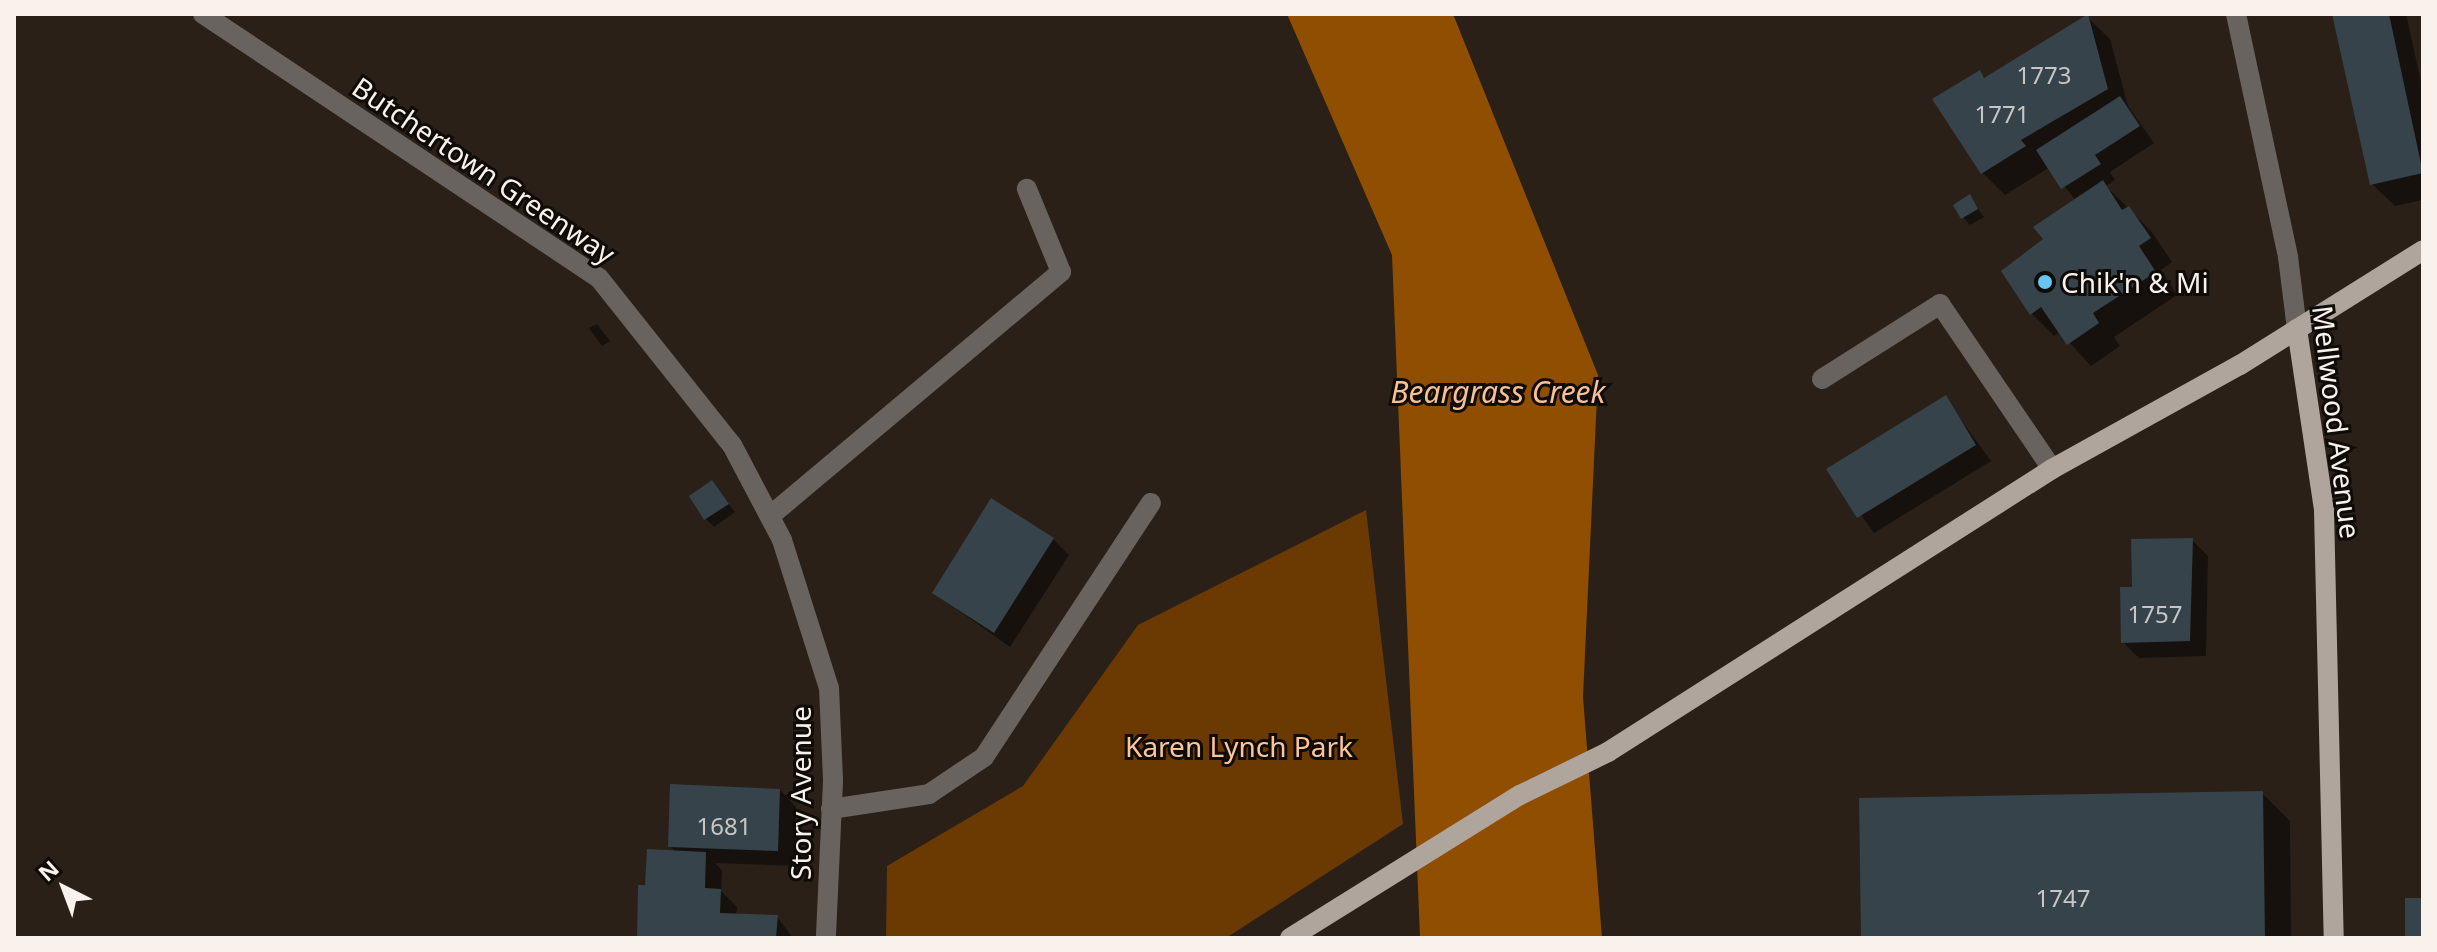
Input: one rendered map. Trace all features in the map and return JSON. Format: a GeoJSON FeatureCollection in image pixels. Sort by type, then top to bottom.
{"type":"FeatureCollection","features":[{"type":"Feature","properties":{"kind":"main road"},"geometry":{"type":"LineString","coordinates":[[1290,938],[1520,795],[1608,752],[2052,469],[2297,329],[2423,250]]}},
{"type":"Feature","properties":{"kind":"main road","name":"Mellwood Avenue"},"geometry":{"type":"LineString","coordinates":[[2297,329],[2324,510],[2334,938]]}},
{"type":"Feature","properties":{"kind":"street","name":"Butchertown Greenway"},"geometry":{"type":"LineString","coordinates":[[203,14],[599,278],[732,445],[770,516]]}},
{"type":"Feature","properties":{"kind":"street","name":"Mellwood Avenue"},"geometry":{"type":"LineString","coordinates":[[2236,14],[2288,257],[2297,329]]}},
{"type":"Feature","properties":{"kind":"street"},"geometry":{"type":"LineString","coordinates":[[770,516],[1061,272],[1027,189]]}},
{"type":"Feature","properties":{"kind":"street"},"geometry":{"type":"LineString","coordinates":[[1822,379],[1940,304],[2052,469]]}},
{"type":"Feature","properties":{"kind":"street"},"geometry":{"type":"LineString","coordinates":[[831,809],[929,794],[984,757],[1151,503]]}},
{"type":"Feature","properties":{"kind":"street","name":"Story Avenue"},"geometry":{"type":"LineString","coordinates":[[770,516],[818,649],[833,728],[826,938]]}},
{"type":"Feature","properties":{"kind":"green space","name":"Karen Lynch Park"},"geometry":{"type":"Polygon","coordinates":[[[1366,510],[1403,824],[1226,938],[886,938],[887,866],[1023,786],[1138,625],[1366,510]]]}},
{"type":"Feature","properties":{"kind":"water","name":"Beargrass Creek"},"geometry":{"type":"Polygon","coordinates":[[[1287,14],[1453,14],[1598,375],[1583,697],[1602,938],[1420,938],[1392,255],[1287,14]]]}},
{"type":"Feature","properties":{"kind":"building"},"geometry":{"type":"Polygon","coordinates":[[[2088,14],[2108,89],[2021,140],[2026,146],[1981,174],[1932,99],[1980,70],[1984,78],[2088,14]]]}},
{"type":"Feature","properties":{"kind":"building"},"geometry":{"type":"Polygon","coordinates":[[[2332,14],[2389,14],[2423,173],[2370,185],[2332,14]]]}},
{"type":"Feature","properties":{"kind":"building"},"geometry":{"type":"Polygon","coordinates":[[[2120,96],[2140,126],[2095,155],[2101,164],[2061,189],[2036,150],[2120,96]]]}},
{"type":"Feature","properties":{"kind":"building"},"geometry":{"type":"Polygon","coordinates":[[[2103,180],[2122,210],[2129,206],[2151,238],[2139,246],[2156,272],[2093,313],[2099,323],[2067,345],[2041,307],[2030,315],[2001,271],[2043,239],[2033,227],[2103,180]]]}},
{"type":"Feature","properties":{"kind":"building"},"geometry":{"type":"Polygon","coordinates":[[[1970,194],[1978,209],[1961,219],[1953,205],[1970,194]]]}},
{"type":"Feature","properties":{"kind":"building"},"geometry":{"type":"Polygon","coordinates":[[[1946,395],[1976,445],[1857,518],[1826,469],[1946,395]]]}},
{"type":"Feature","properties":{"kind":"building"},"geometry":{"type":"Polygon","coordinates":[[[712,480],[729,504],[704,520],[689,496],[712,480]]]}},
{"type":"Feature","properties":{"kind":"building"},"geometry":{"type":"Polygon","coordinates":[[[991,498],[1054,538],[994,633],[932,593],[991,498]]]}},
{"type":"Feature","properties":{"kind":"building"},"geometry":{"type":"Polygon","coordinates":[[[2193,538],[2190,641],[2121,643],[2120,587],[2132,587],[2131,539],[2193,538]]]}},
{"type":"Feature","properties":{"kind":"building"},"geometry":{"type":"Polygon","coordinates":[[[670,784],[780,789],[778,851],[668,847],[670,784]]]}},
{"type":"Feature","properties":{"kind":"building"},"geometry":{"type":"Polygon","coordinates":[[[2263,791],[2265,938],[1861,938],[1859,798],[2263,791]]]}},
{"type":"Feature","properties":{"kind":"building"},"geometry":{"type":"Polygon","coordinates":[[[647,849],[706,852],[705,888],[721,889],[720,913],[778,915],[776,938],[637,938],[638,885],[645,885],[647,849]]]}},
{"type":"Feature","properties":{"kind":"building"},"geometry":{"type":"Polygon","coordinates":[[[2405,898],[2423,898],[2423,938],[2405,938],[2405,898]]]}},
{"type":"Feature","properties":{"kind":"place","name":"Chik'n & Mi"},"geometry":{"type":"Point","coordinates":[2045,282]}}]}
